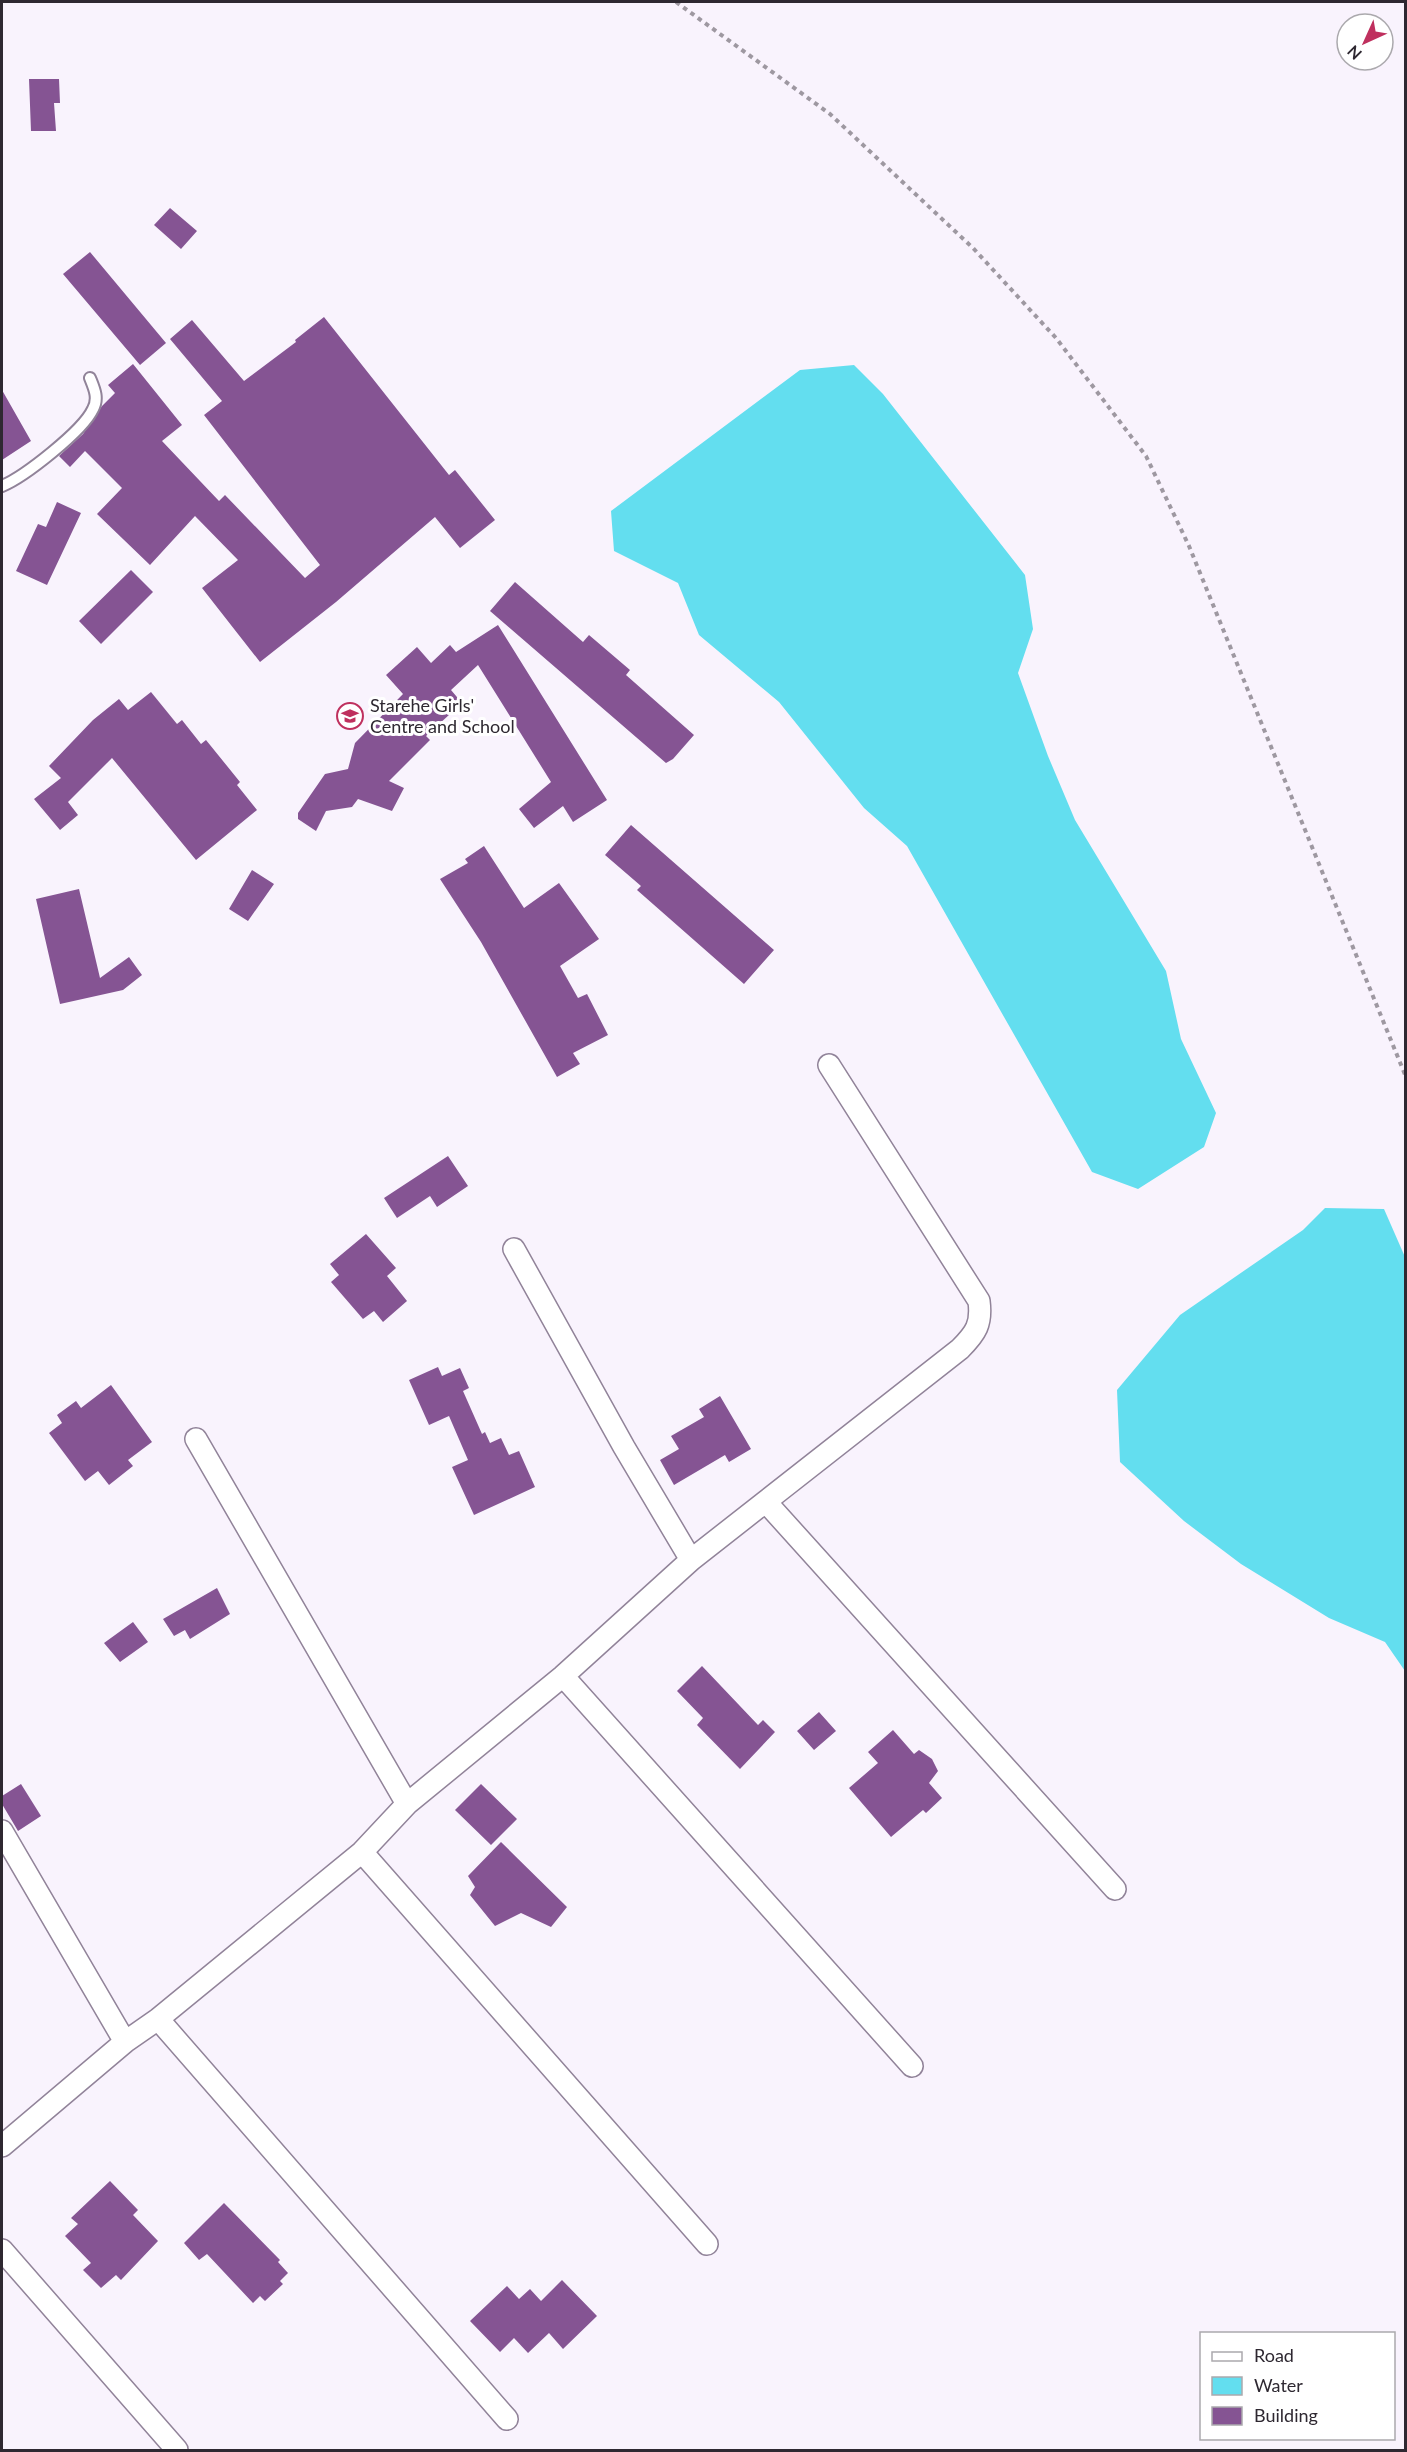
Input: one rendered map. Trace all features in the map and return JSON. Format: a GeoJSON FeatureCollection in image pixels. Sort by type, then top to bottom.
{"type":"FeatureCollection","features":[{"type":"Feature","properties":{"kind":"street"},"geometry":{"type":"LineString","coordinates":[[2,2146],[125,2042],[158,2019],[362,1852],[407,1804],[563,1676],[691,1560],[960,1349],[975,1334],[982,1319],[979,1301],[965,1275],[829,1065]]}},
{"type":"Feature","properties":{"kind":"street"},"geometry":{"type":"LineString","coordinates":[[514,1249],[624,1447],[691,1560]]}},
{"type":"Feature","properties":{"kind":"street"},"geometry":{"type":"LineString","coordinates":[[196,1439],[407,1804]]}},
{"type":"Feature","properties":{"kind":"street"},"geometry":{"type":"LineString","coordinates":[[766,1502],[1115,1889]]}},
{"type":"Feature","properties":{"kind":"street"},"geometry":{"type":"LineString","coordinates":[[563,1676],[912,2066]]}},
{"type":"Feature","properties":{"kind":"street"},"geometry":{"type":"LineString","coordinates":[[2,1831],[125,2042]]}},
{"type":"Feature","properties":{"kind":"street"},"geometry":{"type":"LineString","coordinates":[[362,1852],[707,2244]]}},
{"type":"Feature","properties":{"kind":"street"},"geometry":{"type":"LineString","coordinates":[[158,2019],[507,2419]]}},
{"type":"Feature","properties":{"kind":"street"},"geometry":{"type":"LineString","coordinates":[[2,2250],[177,2451]]}},
{"type":"Feature","properties":{"kind":"lane"},"geometry":{"type":"LineString","coordinates":[[2,486],[27,473],[85,421],[94,407],[96,392],[90,378]]}},
{"type":"Feature","properties":{"kind":"path"},"geometry":{"type":"LineString","coordinates":[[676,2],[830,114],[973,248],[1056,338],[1146,456],[1189,546],[1406,1077]]}},
{"type":"Feature","properties":{"kind":"water"},"geometry":{"type":"Polygon","coordinates":[[[854,365],[883,394],[1025,575],[1033,629],[1018,673],[1048,756],[1075,820],[1166,971],[1181,1039],[1216,1113],[1204,1147],[1138,1189],[1092,1172],[907,846],[864,808],[779,702],[699,635],[678,583],[614,551],[611,511],[800,370],[854,365]]]}},
{"type":"Feature","properties":{"kind":"water"},"geometry":{"type":"Polygon","coordinates":[[[1325,1208],[1384,1209],[1405,1257],[1405,1671],[1385,1642],[1329,1618],[1241,1564],[1184,1521],[1120,1462],[1117,1390],[1180,1315],[1303,1230],[1325,1208]]]}},
{"type":"Feature","properties":{"kind":"building"},"geometry":{"type":"Polygon","coordinates":[[[29,79],[59,79],[60,103],[54,103],[56,131],[31,131],[29,79]]]}},
{"type":"Feature","properties":{"kind":"building"},"geometry":{"type":"Polygon","coordinates":[[[170,208],[197,231],[181,249],[154,225],[170,208]]]}},
{"type":"Feature","properties":{"kind":"building"},"geometry":{"type":"Polygon","coordinates":[[[90,252],[166,343],[140,365],[63,274],[90,252]]]}},
{"type":"Feature","properties":{"kind":"building"},"geometry":{"type":"Polygon","coordinates":[[[324,317],[449,475],[455,470],[495,520],[460,548],[435,517],[336,602],[260,662],[202,588],[238,560],[195,516],[150,565],[97,514],[122,488],[85,451],[70,467],[59,456],[83,434],[102,406],[115,393],[108,385],[133,364],[182,425],[162,441],[219,501],[225,495],[305,578],[320,565],[204,415],[222,401],[170,339],[192,320],[244,381],[296,342],[295,340],[324,317]]]}},
{"type":"Feature","properties":{"kind":"building"},"geometry":{"type":"Polygon","coordinates":[[[2,390],[31,441],[2,460],[2,390]]]}},
{"type":"Feature","properties":{"kind":"building"},"geometry":{"type":"Polygon","coordinates":[[[57,502],[81,513],[47,585],[16,571],[38,524],[46,527],[57,502]]]}},
{"type":"Feature","properties":{"kind":"building"},"geometry":{"type":"Polygon","coordinates":[[[131,570],[153,592],[101,644],[79,621],[131,570]]]}},
{"type":"Feature","properties":{"kind":"building"},"geometry":{"type":"Polygon","coordinates":[[[515,582],[583,642],[589,635],[630,670],[626,675],[694,735],[673,759],[666,763],[490,611],[515,582]]]}},
{"type":"Feature","properties":{"kind":"building"},"geometry":{"type":"Polygon","coordinates":[[[498,625],[607,800],[573,822],[563,806],[534,828],[519,809],[551,782],[478,665],[451,690],[462,703],[426,736],[430,740],[389,781],[404,788],[392,811],[358,799],[352,807],[326,811],[316,831],[298,819],[298,813],[325,774],[348,769],[355,743],[403,694],[386,675],[417,647],[431,663],[450,645],[456,652],[498,625]]]}},
{"type":"Feature","properties":{"kind":"building"},"geometry":{"type":"Polygon","coordinates":[[[151,692],[177,724],[182,720],[201,744],[206,740],[240,782],[237,785],[257,810],[196,860],[112,758],[68,802],[78,815],[60,830],[34,799],[61,778],[49,766],[93,720],[119,699],[128,710],[151,692]]]}},
{"type":"Feature","properties":{"kind":"building"},"geometry":{"type":"Polygon","coordinates":[[[631,825],[774,950],[744,984],[637,890],[641,886],[605,855],[631,825]]]}},
{"type":"Feature","properties":{"kind":"building"},"geometry":{"type":"Polygon","coordinates":[[[484,846],[524,908],[559,883],[599,939],[560,966],[578,998],[587,994],[608,1035],[573,1053],[580,1064],[557,1077],[481,942],[440,879],[468,863],[465,859],[484,846]]]}},
{"type":"Feature","properties":{"kind":"building"},"geometry":{"type":"Polygon","coordinates":[[[252,870],[274,884],[248,921],[229,909],[252,870]]]}},
{"type":"Feature","properties":{"kind":"building"},"geometry":{"type":"Polygon","coordinates":[[[79,889],[100,978],[129,957],[142,975],[123,990],[60,1004],[36,899],[79,889]]]}},
{"type":"Feature","properties":{"kind":"building"},"geometry":{"type":"Polygon","coordinates":[[[448,1156],[468,1186],[437,1207],[430,1196],[397,1218],[384,1198],[448,1156]]]}},
{"type":"Feature","properties":{"kind":"building"},"geometry":{"type":"Polygon","coordinates":[[[366,1234],[396,1268],[387,1276],[407,1301],[383,1322],[374,1311],[363,1319],[331,1282],[339,1275],[330,1264],[366,1234]]]}},
{"type":"Feature","properties":{"kind":"building"},"geometry":{"type":"Polygon","coordinates":[[[438,1367],[442,1376],[460,1368],[469,1388],[463,1391],[482,1434],[485,1432],[490,1443],[501,1438],[509,1455],[519,1451],[535,1487],[474,1515],[452,1467],[468,1460],[449,1416],[429,1425],[409,1380],[438,1367]]]}},
{"type":"Feature","properties":{"kind":"building"},"geometry":{"type":"Polygon","coordinates":[[[111,1385],[152,1442],[128,1460],[133,1466],[109,1485],[98,1471],[85,1481],[49,1433],[62,1423],[57,1415],[76,1401],[81,1408],[111,1385]]]}},
{"type":"Feature","properties":{"kind":"building"},"geometry":{"type":"Polygon","coordinates":[[[720,1396],[751,1449],[729,1462],[725,1455],[674,1485],[660,1460],[679,1449],[671,1436],[704,1417],[699,1409],[720,1396]]]}},
{"type":"Feature","properties":{"kind":"building"},"geometry":{"type":"Polygon","coordinates":[[[217,1588],[230,1614],[190,1639],[185,1630],[174,1636],[163,1619],[217,1588]]]}},
{"type":"Feature","properties":{"kind":"building"},"geometry":{"type":"Polygon","coordinates":[[[133,1622],[148,1642],[120,1662],[104,1643],[133,1622]]]}},
{"type":"Feature","properties":{"kind":"building"},"geometry":{"type":"Polygon","coordinates":[[[702,1666],[758,1725],[763,1720],[775,1732],[740,1769],[697,1725],[703,1718],[677,1691],[702,1666]]]}},
{"type":"Feature","properties":{"kind":"building"},"geometry":{"type":"Polygon","coordinates":[[[819,1712],[836,1731],[814,1750],[797,1731],[819,1712]]]}},
{"type":"Feature","properties":{"kind":"building"},"geometry":{"type":"Polygon","coordinates":[[[893,1730],[914,1754],[919,1750],[932,1759],[938,1771],[929,1783],[942,1798],[926,1813],[923,1810],[891,1837],[849,1788],[878,1763],[868,1752],[893,1730]]]}},
{"type":"Feature","properties":{"kind":"building"},"geometry":{"type":"Polygon","coordinates":[[[21,1784],[41,1816],[18,1831],[2,1804],[2,1796],[21,1784]]]}},
{"type":"Feature","properties":{"kind":"building"},"geometry":{"type":"Polygon","coordinates":[[[481,1784],[517,1819],[491,1845],[455,1810],[481,1784]]]}},
{"type":"Feature","properties":{"kind":"building"},"geometry":{"type":"Polygon","coordinates":[[[501,1842],[567,1907],[551,1927],[521,1913],[495,1926],[470,1895],[475,1887],[468,1876],[501,1842]]]}},
{"type":"Feature","properties":{"kind":"building"},"geometry":{"type":"Polygon","coordinates":[[[110,2181],[138,2210],[133,2215],[158,2241],[121,2280],[116,2275],[101,2288],[83,2270],[91,2263],[65,2236],[78,2224],[71,2218],[110,2181]]]}},
{"type":"Feature","properties":{"kind":"building"},"geometry":{"type":"Polygon","coordinates":[[[224,2203],[280,2260],[278,2262],[288,2273],[280,2281],[283,2284],[265,2301],[260,2296],[253,2303],[207,2254],[199,2260],[184,2243],[224,2203]]]}},
{"type":"Feature","properties":{"kind":"building"},"geometry":{"type":"Polygon","coordinates":[[[562,2280],[597,2316],[563,2349],[549,2333],[528,2353],[514,2338],[500,2352],[470,2321],[507,2286],[519,2299],[530,2289],[541,2301],[562,2280]]]}},
{"type":"Feature","properties":{"kind":"place","name":"Starehe Girls' Centre and School"},"geometry":{"type":"Point","coordinates":[350,716]}}]}
